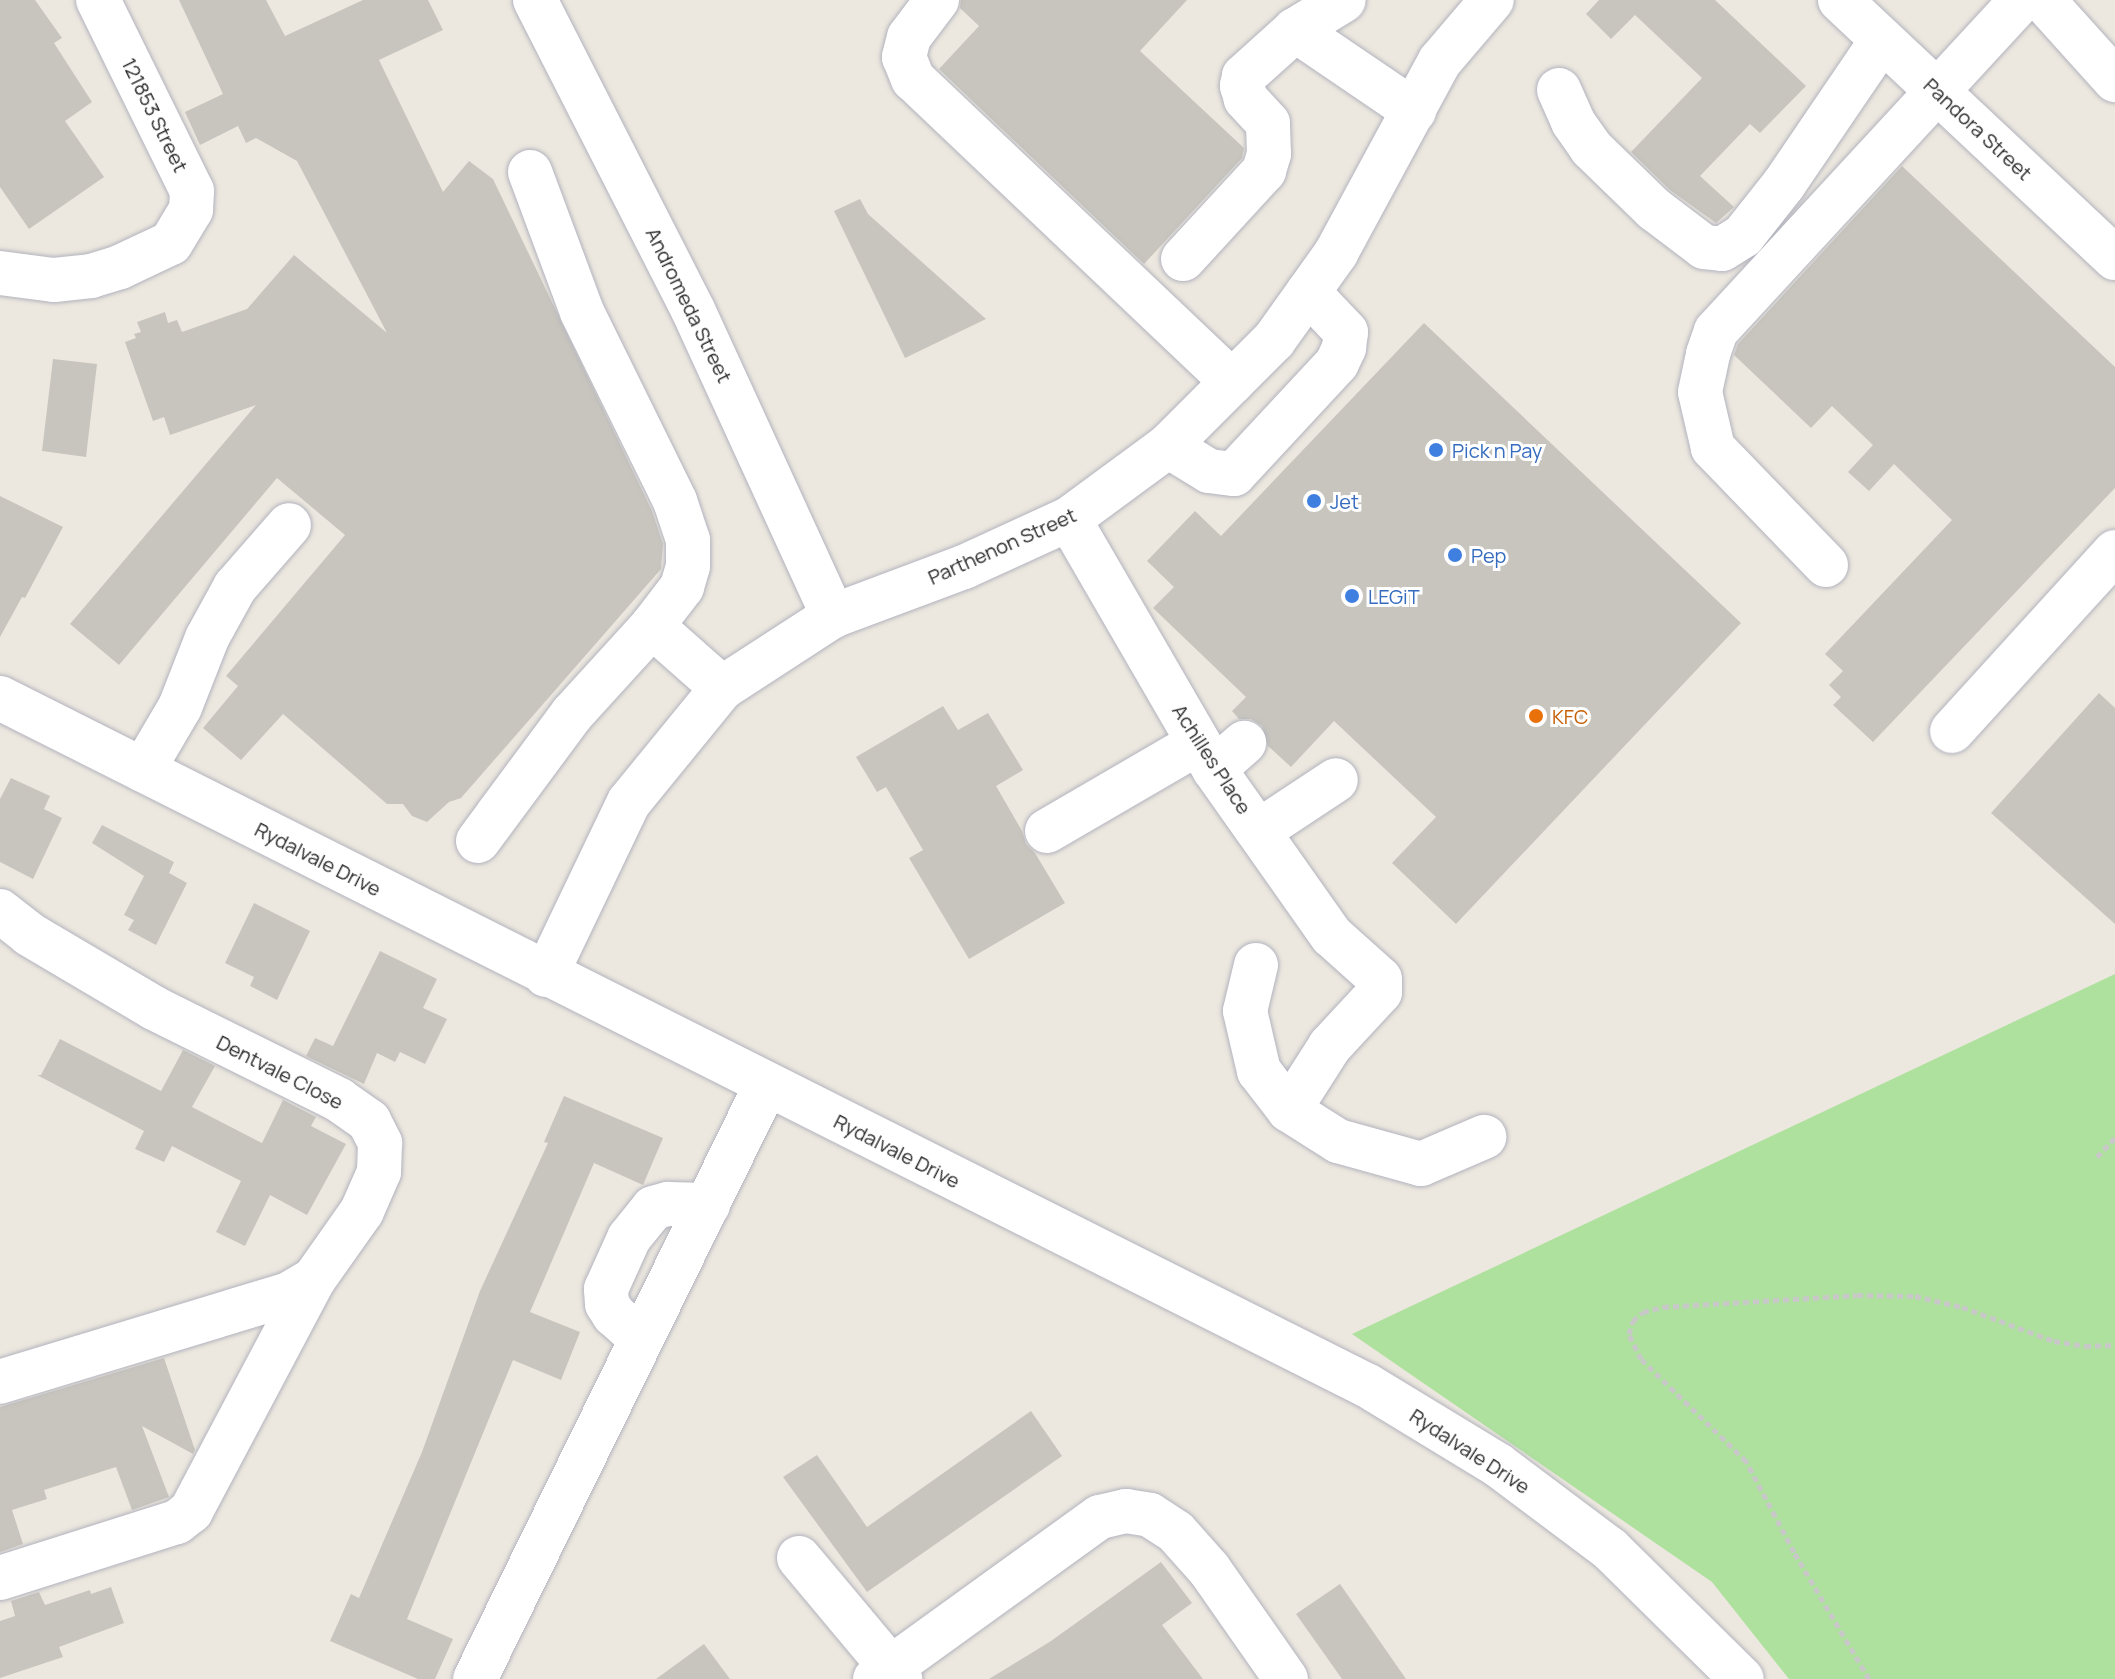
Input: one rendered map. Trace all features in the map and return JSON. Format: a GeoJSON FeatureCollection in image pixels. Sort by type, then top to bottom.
{"type":"FeatureCollection","features":[{"type":"Feature","properties":{"kind":"street","name":"121853 Street"},"geometry":{"type":"LineString","coordinates":[[0,273],[54,280],[91,276],[120,267],[171,243],[191,210],[192,191],[98,0]]}},
{"type":"Feature","properties":{"kind":"street","name":"Andromeda Street"},"geometry":{"type":"LineString","coordinates":[[535,0],[693,310],[833,616]]}},
{"type":"Feature","properties":{"kind":"street"},"geometry":{"type":"LineString","coordinates":[[937,0],[909,37],[904,57],[913,79],[1232,382]]}},
{"type":"Feature","properties":{"kind":"street"},"geometry":{"type":"LineString","coordinates":[[1183,259],[1264,171],[1269,154],[1268,123],[1246,99],[1242,86],[1244,76],[1295,30],[1344,0]]}},
{"type":"Feature","properties":{"kind":"street","name":"Parthenon Street"},"geometry":{"type":"LineString","coordinates":[[546,975],[629,802],[722,688],[833,616],[964,567],[1069,519],[1168,446],[1274,340],[1336,253],[1440,61],[1492,0]]}},
{"type":"Feature","properties":{"kind":"street","name":"Pandora Street"},"geometry":{"type":"LineString","coordinates":[[1840,0],[2115,258]]}},
{"type":"Feature","properties":{"kind":"street"},"geometry":{"type":"LineString","coordinates":[[1826,565],[1713,448],[1700,392],[1708,354],[1716,331],[2021,0]]}},
{"type":"Feature","properties":{"kind":"street"},"geometry":{"type":"LineString","coordinates":[[2043,0],[2115,80]]}},
{"type":"Feature","properties":{"kind":"street"},"geometry":{"type":"LineString","coordinates":[[1295,30],[1414,111]]}},
{"type":"Feature","properties":{"kind":"street"},"geometry":{"type":"LineString","coordinates":[[1559,90],[1573,122],[1591,148],[1654,209],[1691,238],[1704,247],[1722,249],[1743,236],[1784,184],[1882,40]]}},
{"type":"Feature","properties":{"kind":"street"},"geometry":{"type":"LineString","coordinates":[[478,841],[572,714],[652,626],[682,587],[688,566],[688,540],[675,501],[582,312],[530,172]]}},
{"type":"Feature","properties":{"kind":"street"},"geometry":{"type":"LineString","coordinates":[[1168,446],[1209,471],[1234,474],[1337,363],[1344,348],[1346,332],[1308,292]]}},
{"type":"Feature","properties":{"kind":"street","name":"Achilles Place"},"geometry":{"type":"LineString","coordinates":[[1069,519],[1219,752],[1259,831],[1332,936],[1380,979],[1380,992],[1330,1046],[1289,1110]]}},
{"type":"Feature","properties":{"kind":"street"},"geometry":{"type":"LineString","coordinates":[[143,770],[180,707],[207,638],[235,587],[289,525]]}},
{"type":"Feature","properties":{"kind":"street"},"geometry":{"type":"LineString","coordinates":[[1952,731],[2106,581]]}},
{"type":"Feature","properties":{"kind":"street"},"geometry":{"type":"LineString","coordinates":[[652,626],[722,688]]}},
{"type":"Feature","properties":{"kind":"street","name":"Rydalvale Drive"},"geometry":{"type":"LineString","coordinates":[[0,698],[1368,1386],[1498,1465],[1610,1549],[1742,1679]]}},
{"type":"Feature","properties":{"kind":"street"},"geometry":{"type":"LineString","coordinates":[[1047,831],[1219,752]]}},
{"type":"Feature","properties":{"kind":"street"},"geometry":{"type":"LineString","coordinates":[[1259,831],[1336,780]]}},
{"type":"Feature","properties":{"kind":"street","name":"Dentvale Close"},"geometry":{"type":"LineString","coordinates":[[0,911],[83,968],[154,1008],[339,1100],[369,1121],[380,1143],[379,1172],[362,1211],[314,1279],[289,1294],[262,1303],[0,1382]]}},
{"type":"Feature","properties":{"kind":"street"},"geometry":{"type":"LineString","coordinates":[[1256,965],[1245,1011],[1259,1071],[1289,1110],[1338,1141],[1421,1164],[1484,1137]]}},
{"type":"Feature","properties":{"kind":"street"},"geometry":{"type":"LineString","coordinates":[[475,1679],[766,1085]]}},
{"type":"Feature","properties":{"kind":"street"},"geometry":{"type":"LineString","coordinates":[[0,1578],[177,1522],[191,1511],[314,1279]]}},
{"type":"Feature","properties":{"kind":"street"},"geometry":{"type":"LineString","coordinates":[[799,1558],[889,1675],[1100,1517],[1126,1511],[1150,1515],[1176,1532],[1209,1569],[1286,1679]]}},
{"type":"Feature","properties":{"kind":"path"},"geometry":{"type":"LineString","coordinates":[[2097,1157],[2115,1138]]}},
{"type":"Feature","properties":{"kind":"path"},"geometry":{"type":"LineString","coordinates":[[1869,1679],[1794,1552],[1746,1461],[1641,1359],[1629,1334],[1633,1321],[1643,1312],[1663,1307],[1857,1295],[1915,1296],[1962,1307],[2054,1341],[2085,1346],[2115,1345]]}},
{"type":"Feature","properties":{"kind":"green space"},"geometry":{"type":"Polygon","coordinates":[[[2115,974],[2115,1679],[1789,1679],[1712,1582],[1352,1334],[2115,974]]]}},
{"type":"Feature","properties":{"kind":"building"},"geometry":{"type":"Polygon","coordinates":[[[0,0],[35,0],[62,38],[54,43],[92,102],[65,121],[104,177],[29,229],[0,187],[0,0]]]}},
{"type":"Feature","properties":{"kind":"building"},"geometry":{"type":"Polygon","coordinates":[[[179,0],[266,0],[285,36],[363,0],[428,0],[443,30],[379,60],[443,192],[469,161],[493,179],[652,511],[663,544],[661,569],[461,798],[449,802],[427,822],[412,816],[403,804],[387,804],[283,714],[241,760],[203,728],[238,686],[226,676],[345,535],[277,478],[119,665],[70,624],[256,405],[170,435],[164,417],[153,421],[125,342],[136,338],[134,334],[141,332],[137,322],[165,312],[168,323],[177,320],[182,332],[247,309],[294,255],[387,333],[297,161],[256,138],[246,143],[238,126],[200,145],[185,112],[223,94],[179,0]]]}},
{"type":"Feature","properties":{"kind":"building"},"geometry":{"type":"Polygon","coordinates":[[[961,0],[1187,0],[1140,51],[1244,148],[1242,158],[1144,264],[939,69],[979,26],[960,8],[961,0]]]}},
{"type":"Feature","properties":{"kind":"building"},"geometry":{"type":"Polygon","coordinates":[[[1599,0],[1715,0],[1806,86],[1760,133],[1750,124],[1700,176],[1734,207],[1716,223],[1670,190],[1631,152],[1702,78],[1635,15],[1611,39],[1586,14],[1599,0]]]}},
{"type":"Feature","properties":{"kind":"building"},"geometry":{"type":"Polygon","coordinates":[[[1902,166],[2115,367],[2115,488],[1873,742],[1833,705],[1841,697],[1829,685],[1843,671],[1825,654],[1952,520],[1894,464],[1869,491],[1848,472],[1873,445],[1832,406],[1811,428],[1734,355],[1738,344],[1902,166]]]}},
{"type":"Feature","properties":{"kind":"building"},"geometry":{"type":"Polygon","coordinates":[[[860,199],[868,214],[986,319],[905,358],[834,211],[860,199]]]}},
{"type":"Feature","properties":{"kind":"building"},"geometry":{"type":"Polygon","coordinates":[[[1424,323],[1741,623],[1456,924],[1392,863],[1436,817],[1334,721],[1291,767],[1268,746],[1262,726],[1251,719],[1239,719],[1232,711],[1246,697],[1153,608],[1174,587],[1147,561],[1195,511],[1221,536],[1424,323]]]}},
{"type":"Feature","properties":{"kind":"building"},"geometry":{"type":"Polygon","coordinates":[[[53,359],[97,364],[86,457],[42,451],[53,359]]]}},
{"type":"Feature","properties":{"kind":"building"},"geometry":{"type":"Polygon","coordinates":[[[0,496],[63,527],[0,637],[0,496]]]}},
{"type":"Feature","properties":{"kind":"building"},"geometry":{"type":"Polygon","coordinates":[[[2099,693],[2115,708],[2115,924],[1991,813],[2099,693]]]}},
{"type":"Feature","properties":{"kind":"building"},"geometry":{"type":"Polygon","coordinates":[[[943,706],[958,730],[988,713],[1023,770],[996,786],[1022,831],[1026,844],[1035,853],[1065,903],[969,959],[909,858],[923,850],[886,787],[877,792],[856,757],[943,706]]]}},
{"type":"Feature","properties":{"kind":"building"},"geometry":{"type":"Polygon","coordinates":[[[11,778],[50,796],[44,809],[62,818],[33,879],[0,862],[0,799],[11,778]]]}},
{"type":"Feature","properties":{"kind":"building"},"geometry":{"type":"Polygon","coordinates":[[[102,825],[174,862],[169,873],[187,883],[156,945],[128,930],[134,920],[124,915],[144,876],[92,843],[102,825]]]}},
{"type":"Feature","properties":{"kind":"building"},"geometry":{"type":"Polygon","coordinates":[[[254,903],[310,931],[277,1000],[250,986],[254,977],[225,963],[254,903]]]}},
{"type":"Feature","properties":{"kind":"building"},"geometry":{"type":"Polygon","coordinates":[[[380,951],[437,979],[423,1008],[447,1019],[425,1064],[400,1052],[395,1062],[377,1053],[364,1084],[306,1056],[315,1038],[333,1046],[380,951]]]}},
{"type":"Feature","properties":{"kind":"building"},"geometry":{"type":"Polygon","coordinates":[[[60,1039],[161,1091],[183,1050],[215,1066],[192,1107],[262,1143],[283,1100],[316,1117],[311,1126],[346,1144],[307,1215],[270,1195],[245,1246],[216,1232],[241,1181],[172,1146],[164,1162],[135,1149],[144,1131],[37,1075],[41,1075],[60,1039]]]}},
{"type":"Feature","properties":{"kind":"building"},"geometry":{"type":"Polygon","coordinates":[[[564,1096],[663,1138],[643,1185],[594,1163],[530,1312],[580,1332],[561,1380],[513,1360],[407,1619],[453,1639],[435,1679],[418,1679],[330,1641],[351,1594],[359,1598],[422,1452],[480,1291],[548,1143],[544,1142],[564,1096]]]}},
{"type":"Feature","properties":{"kind":"building"},"geometry":{"type":"Polygon","coordinates":[[[164,1358],[195,1450],[193,1454],[142,1426],[169,1497],[132,1510],[116,1467],[44,1490],[47,1499],[12,1510],[23,1544],[0,1552],[0,1407],[164,1358]]]}},
{"type":"Feature","properties":{"kind":"building"},"geometry":{"type":"Polygon","coordinates":[[[1031,1411],[1062,1456],[867,1592],[783,1477],[817,1455],[867,1527],[1031,1411]]]}},
{"type":"Feature","properties":{"kind":"building"},"geometry":{"type":"Polygon","coordinates":[[[1161,1562],[1192,1603],[1162,1625],[1203,1679],[989,1679],[1051,1641],[1161,1562]]]}},
{"type":"Feature","properties":{"kind":"building"},"geometry":{"type":"Polygon","coordinates":[[[1340,1584],[1406,1679],[1342,1679],[1296,1614],[1340,1584]]]}},
{"type":"Feature","properties":{"kind":"building"},"geometry":{"type":"Polygon","coordinates":[[[111,1587],[124,1623],[59,1647],[63,1657],[0,1678],[0,1621],[15,1616],[11,1601],[39,1592],[45,1605],[90,1590],[91,1594],[111,1587]]]}},
{"type":"Feature","properties":{"kind":"building"},"geometry":{"type":"Polygon","coordinates":[[[704,1644],[730,1679],[656,1679],[704,1644]]]}},
{"type":"Feature","properties":{"kind":"place","name":"Pick n Pay"},"geometry":{"type":"Point","coordinates":[1436,450]}},
{"type":"Feature","properties":{"kind":"place","name":"Jet"},"geometry":{"type":"Point","coordinates":[1314,501]}},
{"type":"Feature","properties":{"kind":"place","name":"Pep"},"geometry":{"type":"Point","coordinates":[1455,555]}},
{"type":"Feature","properties":{"kind":"place","name":"LEGiT"},"geometry":{"type":"Point","coordinates":[1352,596]}},
{"type":"Feature","properties":{"kind":"place","name":"KFC"},"geometry":{"type":"Point","coordinates":[1536,716]}}]}
